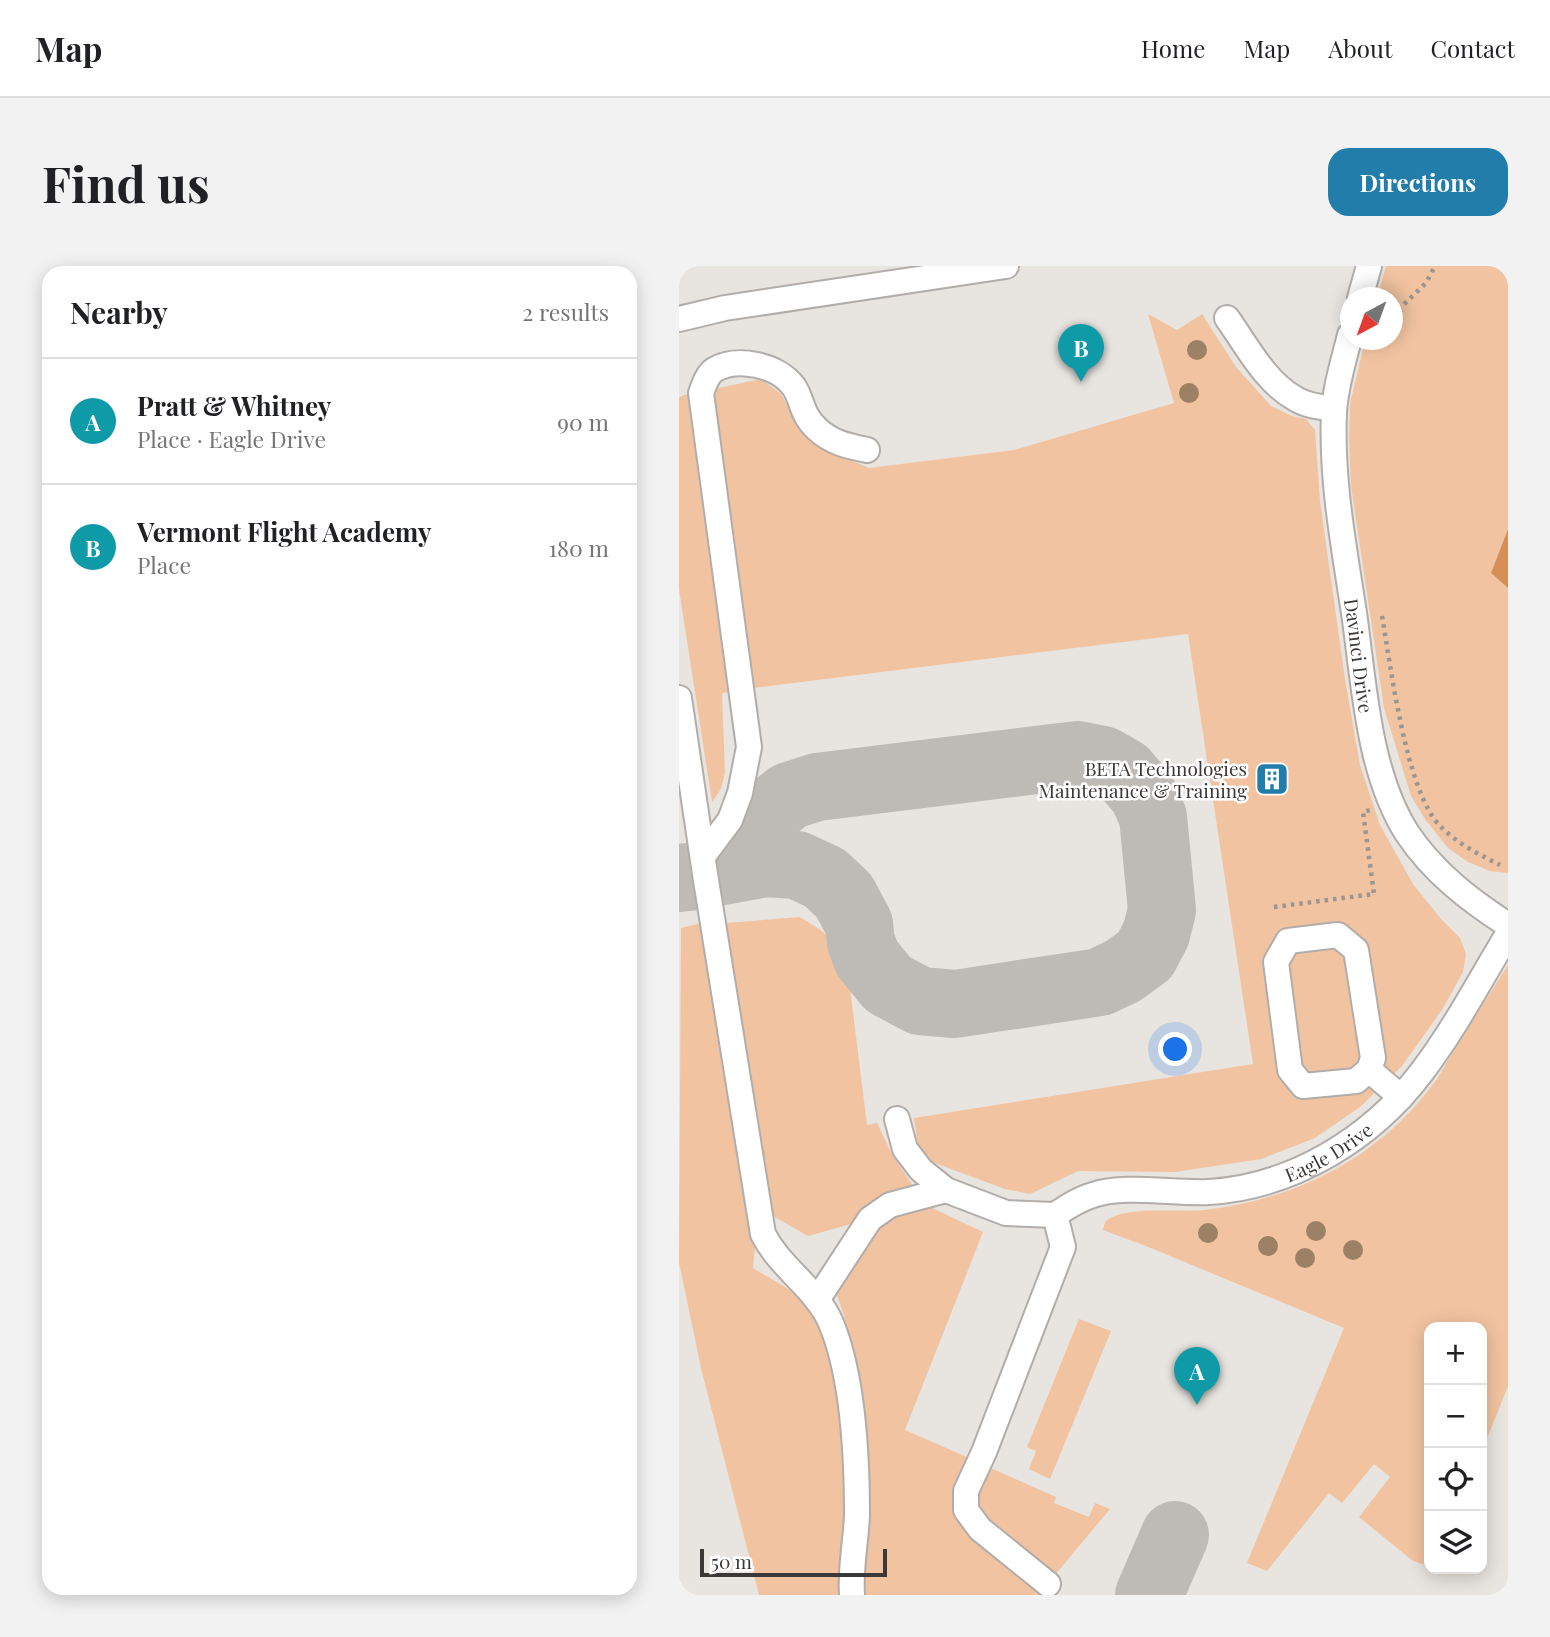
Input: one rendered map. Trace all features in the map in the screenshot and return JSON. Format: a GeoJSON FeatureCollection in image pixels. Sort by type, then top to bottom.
{"type":"FeatureCollection","features":[{"type":"Feature","properties":{"kind":"street"},"geometry":{"type":"LineString","coordinates":[[679,319],[726,308],[1006,266]]}},
{"type":"Feature","properties":{"kind":"street"},"geometry":{"type":"LineString","coordinates":[[1363,287],[1369,266]]}},
{"type":"Feature","properties":{"kind":"street"},"geometry":{"type":"LineString","coordinates":[[1227,318],[1269,378],[1280,388],[1296,400],[1334,409]]}},
{"type":"Feature","properties":{"kind":"street","name":"Davinci Drive"},"geometry":{"type":"LineString","coordinates":[[1347,350],[1334,409],[1333,449],[1337,498],[1378,762],[1392,803],[1407,832],[1429,861],[1455,888],[1508,925]]}},
{"type":"Feature","properties":{"kind":"street"},"geometry":{"type":"LineString","coordinates":[[703,856],[730,820],[740,793],[749,747],[701,393],[705,380],[714,370],[742,362],[775,372],[794,387],[803,412],[817,429],[838,444],[867,450]]}},
{"type":"Feature","properties":{"kind":"street"},"geometry":{"type":"LineString","coordinates":[[679,698],[764,1234],[772,1252],[817,1300],[830,1321],[840,1350],[856,1458],[857,1517],[852,1595]]}},
{"type":"Feature","properties":{"kind":"street"},"geometry":{"type":"LineString","coordinates":[[1338,934],[1356,950],[1373,1058],[1369,1070],[1356,1081],[1303,1086],[1290,1070],[1276,962],[1288,941],[1338,934]]}},
{"type":"Feature","properties":{"kind":"street","name":"Eagle Drive"},"geometry":{"type":"LineString","coordinates":[[1055,1215],[1094,1194],[1114,1191],[1210,1192],[1261,1183],[1318,1160],[1358,1136],[1401,1097],[1438,1048],[1508,934]]}},
{"type":"Feature","properties":{"kind":"street"},"geometry":{"type":"LineString","coordinates":[[1369,1070],[1401,1097]]}},
{"type":"Feature","properties":{"kind":"street"},"geometry":{"type":"LineString","coordinates":[[897,1119],[905,1149],[921,1170],[946,1190],[1006,1213],[1055,1215],[1063,1247],[984,1452],[966,1491],[966,1510],[980,1530],[1048,1584]]}},
{"type":"Feature","properties":{"kind":"street"},"geometry":{"type":"LineString","coordinates":[[817,1300],[870,1219],[890,1205],[946,1190]]}},
{"type":"Feature","properties":{"kind":"path"},"geometry":{"type":"LineString","coordinates":[[1403,305],[1426,283],[1435,266]]}},
{"type":"Feature","properties":{"kind":"path"},"geometry":{"type":"LineString","coordinates":[[1381,609],[1399,716],[1419,788],[1440,826],[1475,853],[1500,865]]}},
{"type":"Feature","properties":{"kind":"path"},"geometry":{"type":"LineString","coordinates":[[1274,907],[1374,894],[1363,812],[1392,803],[1419,788]]}},
{"type":"Feature","properties":{"kind":"shaded area"},"geometry":{"type":"Polygon","coordinates":[[[1386,266],[1508,266],[1508,529],[1491,573],[1508,588],[1508,873],[1490,871],[1468,862],[1448,848],[1425,819],[1411,796],[1384,708],[1351,486],[1349,437],[1350,404],[1363,350],[1403,350],[1403,287],[1380,287],[1386,266]]]}},
{"type":"Feature","properties":{"kind":"shaded area"},"geometry":{"type":"Polygon","coordinates":[[[1148,314],[1177,330],[1202,314],[1236,367],[1271,406],[1306,419],[1315,430],[1320,501],[1360,765],[1380,825],[1413,884],[1460,938],[1466,954],[1463,972],[1442,1010],[1402,1066],[1360,1107],[1315,1138],[1261,1159],[1175,1172],[1078,1171],[1030,1194],[1005,1189],[935,1163],[925,1156],[918,1145],[914,1118],[1253,1064],[1188,634],[753,688],[714,389],[761,379],[781,394],[796,420],[832,452],[869,468],[1014,450],[1174,403],[1148,314]]]}},
{"type":"Feature","properties":{"kind":"shaded area"},"geometry":{"type":"Polygon","coordinates":[[[691,393],[736,691],[722,693],[725,773],[721,789],[712,802],[679,589],[679,397],[691,393]]]}},
{"type":"Feature","properties":{"kind":"shaded area"},"geometry":{"type":"Polygon","coordinates":[[[1508,529],[1508,588],[1491,573],[1508,529]]]}},
{"type":"Feature","properties":{"kind":"shaded area"},"geometry":{"type":"Polygon","coordinates":[[[799,917],[817,927],[830,939],[844,962],[848,972],[867,1125],[877,1123],[892,1154],[915,1189],[861,1212],[851,1224],[808,1236],[768,1213],[726,923],[799,917]]]}},
{"type":"Feature","properties":{"kind":"shaded area"},"geometry":{"type":"Polygon","coordinates":[[[705,922],[755,1246],[753,1268],[803,1300],[816,1318],[826,1341],[839,1394],[845,1498],[843,1595],[759,1595],[701,1368],[679,1262],[681,928],[705,922]]]}},
{"type":"Feature","properties":{"kind":"shaded area"},"geometry":{"type":"Polygon","coordinates":[[[1508,965],[1508,1386],[1487,1438],[1487,1322],[1424,1322],[1424,1564],[1413,1561],[1359,1517],[1390,1477],[1374,1464],[1342,1503],[1329,1493],[1267,1571],[1247,1563],[1344,1328],[1103,1230],[1105,1222],[1125,1213],[1204,1210],[1238,1205],[1302,1185],[1333,1171],[1361,1154],[1412,1110],[1434,1083],[1508,965]]]}},
{"type":"Feature","properties":{"kind":"shaded area"},"geometry":{"type":"Polygon","coordinates":[[[930,1207],[983,1232],[905,1430],[969,1458],[958,1485],[1043,1590],[1039,1595],[864,1595],[864,1412],[844,1315],[834,1287],[876,1223],[930,1207]]]}},
{"type":"Feature","properties":{"kind":"shaded area"},"geometry":{"type":"Polygon","coordinates":[[[1079,1319],[1111,1331],[1050,1479],[1029,1469],[1036,1451],[1027,1447],[1079,1319]]]}},
{"type":"Feature","properties":{"kind":"shaded area"},"geometry":{"type":"Polygon","coordinates":[[[986,1466],[1056,1497],[1054,1503],[1089,1517],[1095,1503],[1110,1509],[1054,1576],[985,1523],[973,1500],[986,1466]]]}},
{"type":"Feature","properties":{"kind":"taxiway"},"geometry":{"type":"LineString","coordinates":[[679,878],[689,877],[766,863],[797,865],[825,878],[844,896],[859,924],[861,942],[867,958],[888,984],[920,1001],[955,1004],[1100,982],[1123,971],[1145,955],[1156,934],[1162,910],[1153,817],[1143,794],[1124,772],[1103,760],[1078,755],[817,787],[789,796],[770,811],[736,853],[705,874]]}},
{"type":"Feature","properties":{"kind":"taxiway"},"geometry":{"type":"LineString","coordinates":[[1149,1595],[1175,1535]]}},
{"type":"Feature","properties":{"kind":"place","name":"Vermont Flight Academy"},"geometry":{"type":"Point","coordinates":[1081,382]}},
{"type":"Feature","properties":{"kind":"place","name":"BETA Technologies Maintenance & Training"},"geometry":{"type":"Point","coordinates":[1272,779]}},
{"type":"Feature","properties":{"kind":"place","name":"Pratt & Whitney"},"geometry":{"type":"Point","coordinates":[1197,1405]}}]}
